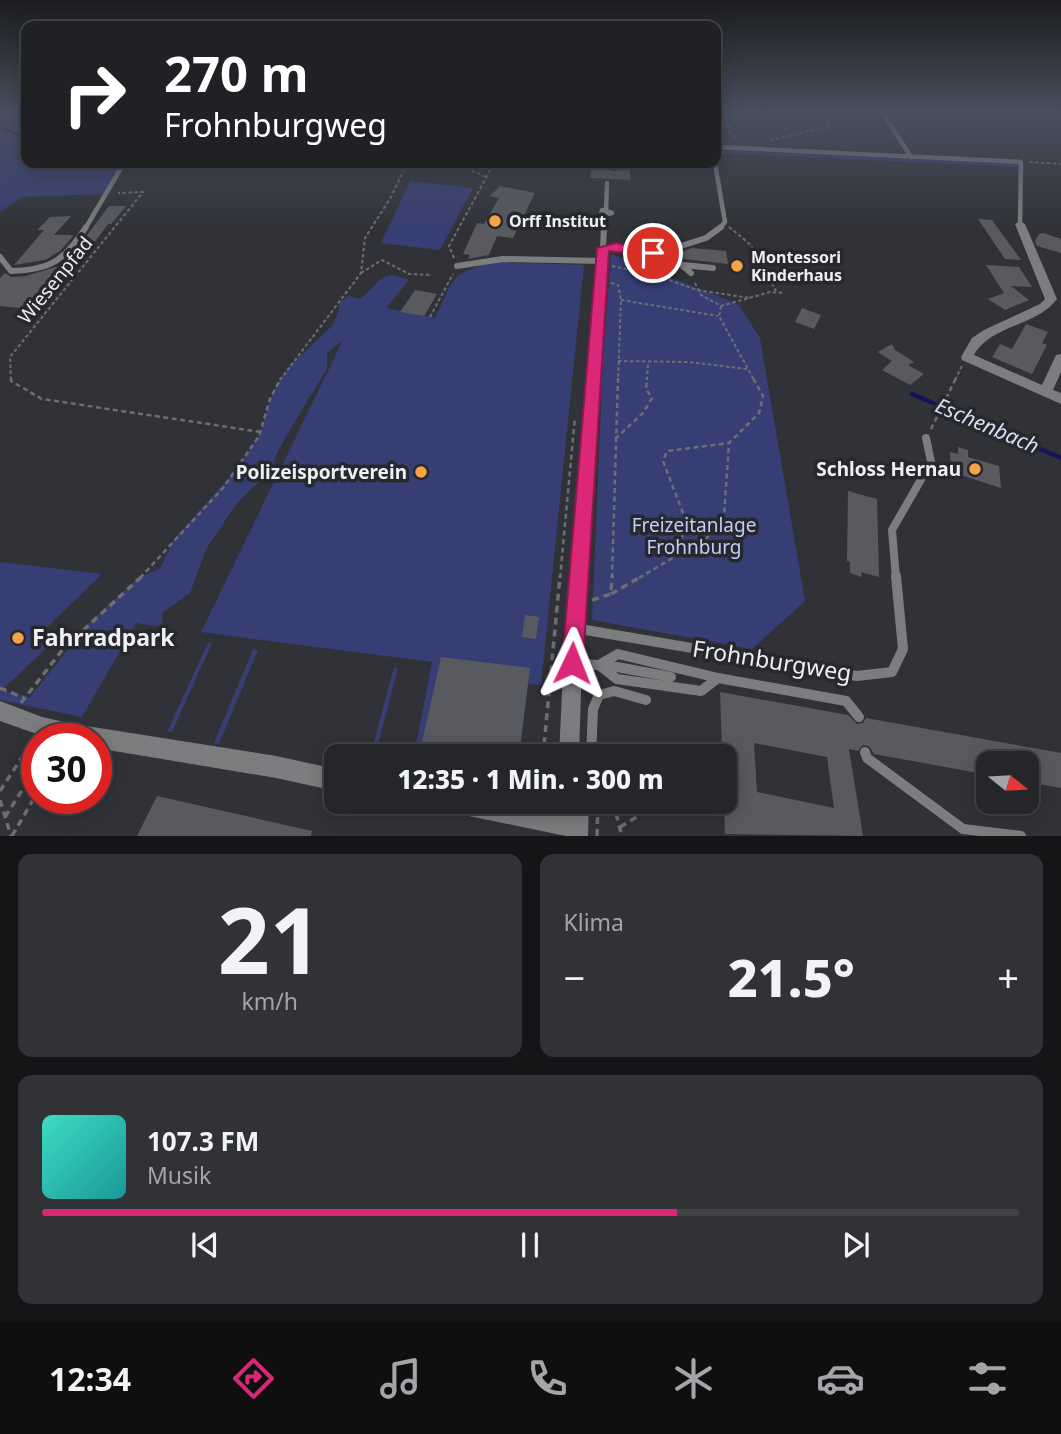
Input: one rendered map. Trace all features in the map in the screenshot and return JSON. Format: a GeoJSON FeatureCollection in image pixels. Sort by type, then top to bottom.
{"type":"FeatureCollection","features":[{"type":"Feature","properties":{"kind":"street"},"geometry":{"type":"LineString","coordinates":[[1020,224],[1055,291],[1044,307],[976,341],[967,357],[1061,399]]}},
{"type":"Feature","properties":{"kind":"street"},"geometry":{"type":"LineString","coordinates":[[569,744],[574,628],[602,263],[616,247],[653,253],[665,251]]}},
{"type":"Feature","properties":{"kind":"street"},"geometry":{"type":"LineString","coordinates":[[1045,392],[1061,358]]}},
{"type":"Feature","properties":{"kind":"street"},"geometry":{"type":"LineString","coordinates":[[0,711],[32,723]]}},
{"type":"Feature","properties":{"kind":"street"},"geometry":{"type":"LineString","coordinates":[[112,740],[324,778]]}},
{"type":"Feature","properties":{"kind":"street"},"geometry":{"type":"LineString","coordinates":[[507,814],[577,830]]}},
{"type":"Feature","properties":{"kind":"lane"},"geometry":{"type":"LineString","coordinates":[[818,152],[1021,162],[1020,224]]}},
{"type":"Feature","properties":{"kind":"lane"},"geometry":{"type":"LineString","coordinates":[[908,152],[911,157]]}},
{"type":"Feature","properties":{"kind":"lane"},"geometry":{"type":"LineString","coordinates":[[0,257],[11,271],[45,267],[57,262],[88,224],[121,168]]}},
{"type":"Feature","properties":{"kind":"lane"},"geometry":{"type":"LineString","coordinates":[[665,251],[712,235],[720,230],[725,222],[716,168]]}},
{"type":"Feature","properties":{"kind":"lane"},"geometry":{"type":"LineString","coordinates":[[457,267],[503,258],[602,263],[607,183]]}},
{"type":"Feature","properties":{"kind":"lane"},"geometry":{"type":"LineString","coordinates":[[665,251],[686,269],[713,268]]}},
{"type":"Feature","properties":{"kind":"lane","name":"Frohnburgweg"},"geometry":{"type":"LineString","coordinates":[[574,628],[857,676],[892,671],[903,649],[892,530],[931,462],[926,438]]}},
{"type":"Feature","properties":{"kind":"lane"},"geometry":{"type":"LineString","coordinates":[[572,663],[718,678],[846,701],[859,717]]}},
{"type":"Feature","properties":{"kind":"lane"},"geometry":{"type":"LineString","coordinates":[[599,665],[617,679],[673,689],[701,691],[718,678]]}},
{"type":"Feature","properties":{"kind":"lane"},"geometry":{"type":"LineString","coordinates":[[592,744],[593,709],[599,695],[614,691],[646,700]]}},
{"type":"Feature","properties":{"kind":"lane"},"geometry":{"type":"LineString","coordinates":[[865,752],[867,758],[963,829],[1021,835]]}},
{"type":"Feature","properties":{"kind":"path"},"geometry":{"type":"LineString","coordinates":[[1021,162],[1061,164]]}},
{"type":"Feature","properties":{"kind":"path"},"geometry":{"type":"LineString","coordinates":[[362,272],[365,238],[391,197],[405,168]]}},
{"type":"Feature","properties":{"kind":"path"},"geometry":{"type":"LineString","coordinates":[[466,168],[486,177]]}},
{"type":"Feature","properties":{"kind":"path"},"geometry":{"type":"LineString","coordinates":[[430,317],[457,267],[449,246],[491,168]]}},
{"type":"Feature","properties":{"kind":"path","name":"Wiesenpfad"},"geometry":{"type":"LineString","coordinates":[[107,193],[143,192],[10,357],[11,381],[42,398],[260,432]]}},
{"type":"Feature","properties":{"kind":"path"},"geometry":{"type":"LineString","coordinates":[[725,222],[733,232],[751,245],[777,291]]}},
{"type":"Feature","properties":{"kind":"path"},"geometry":{"type":"LineString","coordinates":[[0,688],[24,698],[63,649],[142,576],[223,488],[260,432],[270,399],[285,371],[362,272],[377,260],[385,259],[408,274],[432,275]]}},
{"type":"Feature","properties":{"kind":"path"},"geometry":{"type":"LineString","coordinates":[[602,263],[658,276],[697,289],[752,298]]}},
{"type":"Feature","properties":{"kind":"path"},"geometry":{"type":"LineString","coordinates":[[602,263],[618,285],[621,300],[611,594]]}},
{"type":"Feature","properties":{"kind":"path"},"geometry":{"type":"LineString","coordinates":[[658,276],[675,274],[686,269],[697,289],[721,306],[777,291],[785,293]]}},
{"type":"Feature","properties":{"kind":"path"},"geometry":{"type":"LineString","coordinates":[[621,300],[719,316]]}},
{"type":"Feature","properties":{"kind":"path"},"geometry":{"type":"LineString","coordinates":[[679,555],[684,518],[663,461],[667,452],[729,443],[759,413],[762,396],[719,316],[721,306]]}},
{"type":"Feature","properties":{"kind":"path"},"geometry":{"type":"LineString","coordinates":[[926,438],[967,357]]}},
{"type":"Feature","properties":{"kind":"path"},"geometry":{"type":"LineString","coordinates":[[618,361],[688,362],[748,369]]}},
{"type":"Feature","properties":{"kind":"path"},"geometry":{"type":"LineString","coordinates":[[615,439],[643,412],[652,398],[646,390],[648,363]]}},
{"type":"Feature","properties":{"kind":"path"},"geometry":{"type":"LineString","coordinates":[[544,744],[576,410]]}},
{"type":"Feature","properties":{"kind":"path"},"geometry":{"type":"LineString","coordinates":[[577,596],[591,600],[611,594],[711,535],[724,516],[729,443]]}},
{"type":"Feature","properties":{"kind":"path"},"geometry":{"type":"LineString","coordinates":[[0,791],[21,759]]}},
{"type":"Feature","properties":{"kind":"path"},"geometry":{"type":"LineString","coordinates":[[5,817],[21,792]]}},
{"type":"Feature","properties":{"kind":"path"},"geometry":{"type":"LineString","coordinates":[[0,800],[12,835]]}},
{"type":"Feature","properties":{"kind":"path"},"geometry":{"type":"LineString","coordinates":[[12,835],[24,814]]}},
{"type":"Feature","properties":{"kind":"path"},"geometry":{"type":"LineString","coordinates":[[597,835],[598,814]]}},
{"type":"Feature","properties":{"kind":"path"},"geometry":{"type":"LineString","coordinates":[[616,814],[622,835]]}},
{"type":"Feature","properties":{"kind":"path"},"geometry":{"type":"LineString","coordinates":[[620,827],[642,814]]}},
{"type":"Feature","properties":{"kind":"green space"},"geometry":{"type":"Polygon","coordinates":[[[0,152],[21,152],[21,168],[119,168],[103,194],[22,197],[0,212],[0,152]]]}},
{"type":"Feature","properties":{"kind":"green space"},"geometry":{"type":"Polygon","coordinates":[[[721,152],[1019,164],[1020,167],[721,153],[721,152]]]}},
{"type":"Feature","properties":{"kind":"green space"},"geometry":{"type":"Polygon","coordinates":[[[410,181],[473,188],[440,250],[381,243],[410,181]]]}},
{"type":"Feature","properties":{"kind":"green space","name":"Freizeitanlage Frohnburg"},"geometry":{"type":"Polygon","coordinates":[[[611,254],[738,304],[760,338],[805,601],[752,649],[592,620],[603,358],[611,254]]]}},
{"type":"Feature","properties":{"kind":"green space","name":"Polizeisportverein"},"geometry":{"type":"Polygon","coordinates":[[[500,262],[584,265],[541,685],[528,684],[520,744],[416,744],[432,662],[201,632],[343,340],[327,353],[327,369],[276,455],[273,468],[237,503],[206,549],[190,593],[162,613],[163,627],[136,623],[82,717],[0,700],[0,562],[102,574],[35,639],[51,644],[2,690],[30,697],[88,624],[137,579],[160,568],[175,538],[237,469],[261,432],[268,405],[278,383],[289,367],[332,326],[339,311],[339,303],[349,296],[360,299],[385,277],[399,277],[409,280],[386,308],[435,318],[457,277],[471,269],[500,262]]]}},
{"type":"Feature","properties":{"kind":"green space"},"geometry":{"type":"Polygon","coordinates":[[[208,643],[212,643],[172,732],[167,732],[208,643]]]}},
{"type":"Feature","properties":{"kind":"green space"},"geometry":{"type":"Polygon","coordinates":[[[253,649],[258,650],[219,744],[214,743],[253,649]]]}},
{"type":"Feature","properties":{"kind":"green space"},"geometry":{"type":"Polygon","coordinates":[[[394,667],[398,668],[378,744],[373,744],[394,667]]]}},
{"type":"Feature","properties":{"kind":"building"},"geometry":{"type":"Polygon","coordinates":[[[592,168],[615,171],[630,169],[630,180],[590,178],[592,168]]]}},
{"type":"Feature","properties":{"kind":"building","name":"Orff Institut"},"geometry":{"type":"Polygon","coordinates":[[[500,186],[535,193],[513,238],[497,236],[489,255],[468,259],[470,255],[463,254],[477,223],[484,224],[499,198],[490,196],[500,186]]]}},
{"type":"Feature","properties":{"kind":"building"},"geometry":{"type":"Polygon","coordinates":[[[109,206],[126,206],[111,224],[108,224],[47,306],[31,306],[28,309],[0,306],[0,278],[5,273],[11,277],[26,276],[59,266],[75,251],[109,206]]]}},
{"type":"Feature","properties":{"kind":"building"},"geometry":{"type":"Polygon","coordinates":[[[71,216],[54,235],[74,235],[60,251],[45,260],[14,265],[44,230],[37,230],[50,217],[71,216]]]}},
{"type":"Feature","properties":{"kind":"building"},"geometry":{"type":"Polygon","coordinates":[[[978,219],[992,220],[1021,260],[1005,259],[978,219]]]}},
{"type":"Feature","properties":{"kind":"building"},"geometry":{"type":"Polygon","coordinates":[[[1039,234],[1061,239],[1061,253],[1037,246],[1035,241],[1039,234]]]}},
{"type":"Feature","properties":{"kind":"building"},"geometry":{"type":"Polygon","coordinates":[[[692,248],[726,251],[728,264],[681,257],[680,252],[692,248]]]}},
{"type":"Feature","properties":{"kind":"building"},"geometry":{"type":"Polygon","coordinates":[[[986,265],[1019,267],[1032,287],[1011,286],[1029,300],[1005,310],[988,299],[1004,293],[986,265]]]}},
{"type":"Feature","properties":{"kind":"building"},"geometry":{"type":"Polygon","coordinates":[[[415,290],[437,294],[424,316],[400,312],[415,290]]]}},
{"type":"Feature","properties":{"kind":"building"},"geometry":{"type":"Polygon","coordinates":[[[802,308],[821,315],[814,329],[795,322],[802,308]]]}},
{"type":"Feature","properties":{"kind":"building"},"geometry":{"type":"Polygon","coordinates":[[[1026,324],[1048,332],[1042,343],[1047,345],[1032,374],[992,357],[1000,344],[1012,349],[1026,324]]]}},
{"type":"Feature","properties":{"kind":"building"},"geometry":{"type":"Polygon","coordinates":[[[892,344],[895,350],[914,362],[908,365],[924,374],[910,385],[882,370],[892,361],[878,352],[892,344]]]}},
{"type":"Feature","properties":{"kind":"building","name":"Schloss Hernau"},"geometry":{"type":"Polygon","coordinates":[[[958,447],[968,450],[968,457],[999,466],[1001,488],[951,472],[950,452],[958,454],[958,447]]]}},
{"type":"Feature","properties":{"kind":"building"},"geometry":{"type":"Polygon","coordinates":[[[848,491],[877,499],[879,577],[861,572],[862,577],[850,573],[850,562],[847,561],[848,491]]]}},
{"type":"Feature","properties":{"kind":"building"},"geometry":{"type":"Polygon","coordinates":[[[525,615],[539,617],[536,639],[522,637],[525,615]]]}},
{"type":"Feature","properties":{"kind":"building"},"geometry":{"type":"Polygon","coordinates":[[[441,657],[530,668],[520,744],[422,744],[441,657]]]}},
{"type":"Feature","properties":{"kind":"building"},"geometry":{"type":"Polygon","coordinates":[[[720,692],[848,715],[857,724],[863,723],[866,718],[1061,753],[1061,788],[1040,784],[1040,751],[976,751],[976,773],[874,754],[869,746],[863,745],[858,751],[849,749],[863,836],[725,834],[724,814],[737,814],[737,744],[722,744],[720,692]],[[754,743],[757,792],[834,808],[827,757],[754,743]]]}},
{"type":"Feature","properties":{"kind":"building"},"geometry":{"type":"Polygon","coordinates":[[[157,796],[312,831],[311,836],[137,836],[157,796]]]}},
{"type":"Feature","properties":{"kind":"waterway","name":"Eschenbach"},"geometry":{"type":"LineString","coordinates":[[912,394],[1061,458]]}},
{"type":"Feature","properties":{"kind":"place","name":"Orff Institut"},"geometry":{"type":"Point","coordinates":[495,221]}},
{"type":"Feature","properties":{"kind":"place","name":"Montessori Kinderhaus"},"geometry":{"type":"Point","coordinates":[737,266]}},
{"type":"Feature","properties":{"kind":"place","name":"Schloss Hernau"},"geometry":{"type":"Point","coordinates":[975,469]}},
{"type":"Feature","properties":{"kind":"place","name":"Polizeisportverein"},"geometry":{"type":"Point","coordinates":[421,472]}},
{"type":"Feature","properties":{"kind":"place","name":"Fahrradpark"},"geometry":{"type":"Point","coordinates":[18,638]}},
{"type":"Feature","properties":{"kind":"route"},"geometry":{"type":"LineString","coordinates":[[572,663],[603,248],[616,247],[653,253]]}}]}
